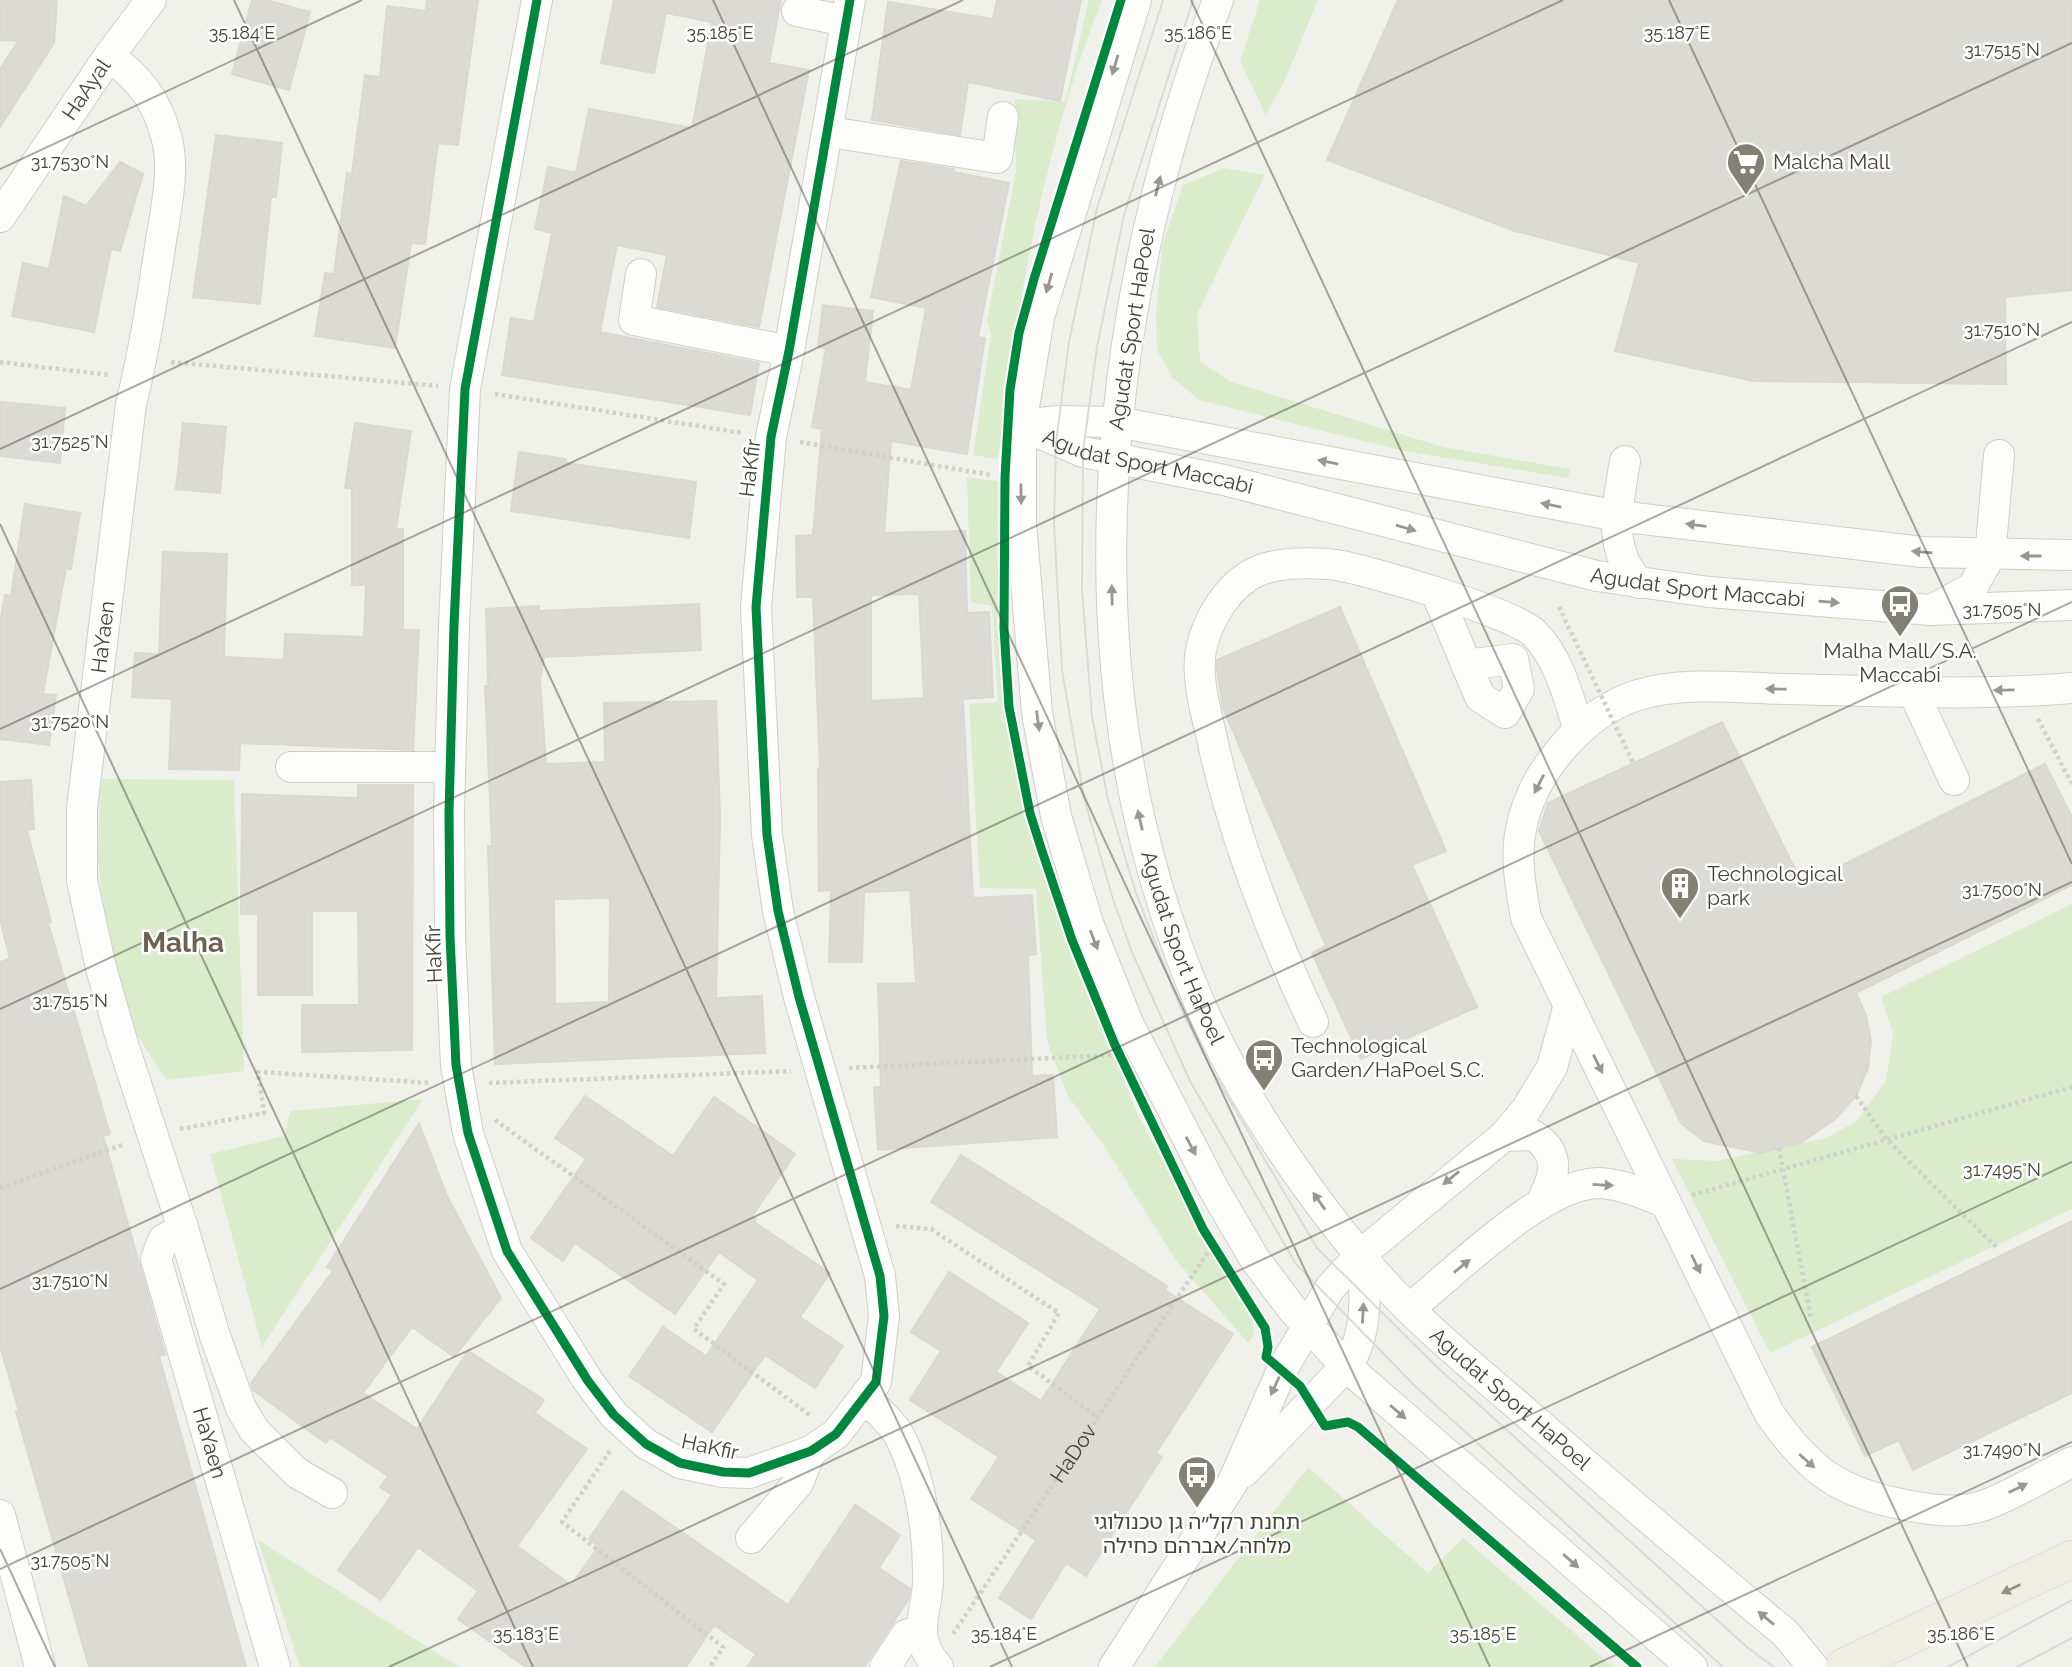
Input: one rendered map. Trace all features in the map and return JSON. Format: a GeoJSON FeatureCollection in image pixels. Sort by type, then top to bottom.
{"type":"FeatureCollection","features":[{"type":"Feature","properties":{"kind":"main road"},"geometry":{"type":"LineString","coordinates":[[1844,1667],[2072,1559]]}},
{"type":"Feature","properties":{"kind":"street","name":"HaAyal"},"geometry":{"type":"LineString","coordinates":[[0,217],[8,183],[151,0]]}},
{"type":"Feature","properties":{"kind":"street","name":"HaKfir"},"geometry":{"type":"LineString","coordinates":[[537,0],[465,389],[450,767],[450,936],[461,1095],[468,1133],[507,1251],[588,1381],[627,1427],[646,1444],[680,1463],[723,1472],[749,1473],[811,1451],[836,1434],[866,1399],[878,1371],[884,1316],[880,1276],[799,997],[778,911],[767,835],[756,607],[771,437],[829,132],[848,11]]}},
{"type":"Feature","properties":{"kind":"street"},"geometry":{"type":"LineString","coordinates":[[1136,0],[1039,317],[1021,425],[1021,523],[1037,713],[1044,762],[1071,871],[1107,972],[1147,1062],[1243,1240],[1270,1281],[1306,1326],[1347,1367],[1692,1667]]}},
{"type":"Feature","properties":{"kind":"street","name":"Agudat Sport HaPoel"},"geometry":{"type":"LineString","coordinates":[[1218,0],[1162,170],[1148,228],[1116,422],[1111,526],[1115,649],[1125,744],[1139,818],[1155,876],[1201,1006],[1234,1070],[1268,1127],[1360,1255],[1409,1309],[1785,1633],[1813,1667]]}},
{"type":"Feature","properties":{"kind":"street"},"geometry":{"type":"LineString","coordinates":[[797,11],[848,11]]}},
{"type":"Feature","properties":{"kind":"street","name":"HaYaen"},"geometry":{"type":"LineString","coordinates":[[108,56],[127,69],[149,93],[167,138],[169,192],[140,369],[131,404],[82,808],[82,881],[101,968],[151,1135],[183,1228],[215,1336],[241,1408],[254,1430],[297,1473],[332,1493]]}},
{"type":"Feature","properties":{"kind":"street"},"geometry":{"type":"LineString","coordinates":[[829,132],[998,159],[1003,117]]}},
{"type":"Feature","properties":{"kind":"street"},"geometry":{"type":"LineString","coordinates":[[641,274],[634,320],[789,351]]}},
{"type":"Feature","properties":{"kind":"street","name":"Agudat Sport Maccabi"},"geometry":{"type":"LineString","coordinates":[[1021,425],[1058,421],[1116,422],[1618,516],[1922,552],[1990,556],[2072,555]]}},
{"type":"Feature","properties":{"kind":"street","name":"Agudat Sport Maccabi"},"geometry":{"type":"LineString","coordinates":[[1021,425],[1083,452],[1224,480],[1565,570],[1639,583],[1709,592],[1931,610],[2072,605]]}},
{"type":"Feature","properties":{"kind":"street"},"geometry":{"type":"LineString","coordinates":[[1931,610],[1972,588],[1990,556],[1999,455]]}},
{"type":"Feature","properties":{"kind":"street"},"geometry":{"type":"LineString","coordinates":[[1625,461],[1618,516],[1619,555],[1639,583]]}},
{"type":"Feature","properties":{"kind":"street"},"geometry":{"type":"LineString","coordinates":[[1313,1023],[1278,947],[1221,782],[1203,699],[1201,651],[1217,613],[1233,587],[1259,570],[1292,565],[1336,565],[1436,592],[1513,620],[1534,633],[1556,662],[1580,730]]}},
{"type":"Feature","properties":{"kind":"street"},"geometry":{"type":"LineString","coordinates":[[1436,592],[1466,665]]}},
{"type":"Feature","properties":{"kind":"street"},"geometry":{"type":"LineString","coordinates":[[2072,688],[1913,691],[1680,688],[1638,695],[1610,708],[1580,730],[1539,779],[1520,829],[1519,881],[1526,918],[1569,1005],[1675,1200],[1769,1413],[1795,1450],[1821,1473],[1855,1492],[1941,1511],[1976,1508],[2072,1462]]}},
{"type":"Feature","properties":{"kind":"street"},"geometry":{"type":"LineString","coordinates":[[1913,691],[1955,780]]}},
{"type":"Feature","properties":{"kind":"street"},"geometry":{"type":"LineString","coordinates":[[291,766],[450,767]]}},
{"type":"Feature","properties":{"kind":"street"},"geometry":{"type":"LineString","coordinates":[[1114,1667],[1233,1482],[1276,1383],[1330,1288],[1360,1255],[1504,1136],[1526,1110],[1552,1067],[1569,1005]]}},
{"type":"Feature","properties":{"kind":"street"},"geometry":{"type":"LineString","coordinates":[[1504,1136],[1533,1135],[1552,1153],[1554,1175],[1541,1203]]}},
{"type":"Feature","properties":{"kind":"street"},"geometry":{"type":"LineString","coordinates":[[1409,1309],[1541,1203],[1560,1192],[1598,1183],[1675,1200]]}},
{"type":"Feature","properties":{"kind":"street","name":"HaYaen"},"geometry":{"type":"LineString","coordinates":[[183,1228],[163,1240],[156,1259],[275,1667]]}},
{"type":"Feature","properties":{"kind":"street"},"geometry":{"type":"LineString","coordinates":[[1233,1482],[1347,1367],[1359,1343],[1363,1323],[1360,1255]]}},
{"type":"Feature","properties":{"kind":"street"},"geometry":{"type":"LineString","coordinates":[[866,1399],[900,1437],[911,1464],[928,1560],[928,1583],[921,1611],[921,1630],[936,1665]]}},
{"type":"Feature","properties":{"kind":"street"},"geometry":{"type":"LineString","coordinates":[[751,1538],[798,1483],[811,1451]]}},
{"type":"Feature","properties":{"kind":"street"},"geometry":{"type":"LineString","coordinates":[[0,1515],[40,1667]]}},
{"type":"Feature","properties":{"kind":"street"},"geometry":{"type":"LineString","coordinates":[[885,1667],[906,1635],[921,1630]]}},
{"type":"Feature","properties":{"kind":"path"},"geometry":{"type":"LineString","coordinates":[[0,362],[465,389],[1005,477]]}},
{"type":"Feature","properties":{"kind":"path"},"geometry":{"type":"LineString","coordinates":[[1561,595],[1559,607],[1633,763]]}},
{"type":"Feature","properties":{"kind":"path"},"geometry":{"type":"LineString","coordinates":[[2024,690],[2072,784]]}},
{"type":"Feature","properties":{"kind":"path"},"geometry":{"type":"LineString","coordinates":[[0,1188],[151,1135],[264,1113],[258,1072],[461,1095],[822,1069],[1120,1055]]}},
{"type":"Feature","properties":{"kind":"path"},"geometry":{"type":"LineString","coordinates":[[1675,1200],[2072,1087]]}},
{"type":"Feature","properties":{"kind":"path"},"geometry":{"type":"LineString","coordinates":[[461,1095],[724,1283],[694,1329],[836,1434]]}},
{"type":"Feature","properties":{"kind":"path"},"geometry":{"type":"LineString","coordinates":[[1856,1096],[1887,1140],[1996,1247]]}},
{"type":"Feature","properties":{"kind":"path"},"geometry":{"type":"LineString","coordinates":[[1779,1148],[1811,1319]]}},
{"type":"Feature","properties":{"kind":"path"},"geometry":{"type":"LineString","coordinates":[[866,1224],[931,1229],[1059,1313],[1028,1366],[1100,1418]]}},
{"type":"Feature","properties":{"kind":"path"},"geometry":{"type":"LineString","coordinates":[[627,1427],[562,1522],[723,1647],[710,1667]]}},
{"type":"Feature","properties":{"kind":"green space"},"geometry":{"type":"Polygon","coordinates":[[[1089,0],[1102,0],[1064,112],[1035,226],[1014,342],[998,459],[973,455],[991,335],[987,320],[1016,172],[1015,99],[1065,102],[1089,0]]]}},
{"type":"Feature","properties":{"kind":"green space"},"geometry":{"type":"Polygon","coordinates":[[[1260,0],[1318,0],[1284,82],[1266,115],[1240,61],[1260,0]]]}},
{"type":"Feature","properties":{"kind":"green space"},"geometry":{"type":"Polygon","coordinates":[[[1224,168],[1265,175],[1197,314],[1200,361],[1231,382],[1443,447],[1570,469],[1568,478],[1404,451],[1199,400],[1172,377],[1157,350],[1156,315],[1162,246],[1183,185],[1224,168]]]}},
{"type":"Feature","properties":{"kind":"green space"},"geometry":{"type":"Polygon","coordinates":[[[967,477],[1002,482],[999,543],[1014,702],[1032,825],[1046,880],[1137,1113],[1234,1291],[1252,1316],[1254,1335],[1248,1343],[1175,1259],[1106,1149],[1068,1096],[1047,1041],[1036,889],[980,888],[969,704],[998,702],[992,606],[971,602],[967,477]]]}},
{"type":"Feature","properties":{"kind":"green space"},"geometry":{"type":"Polygon","coordinates":[[[100,779],[234,780],[244,1071],[166,1080],[136,1033],[107,942],[98,862],[100,779]]]}},
{"type":"Feature","properties":{"kind":"green space"},"geometry":{"type":"Polygon","coordinates":[[[2072,904],[2072,1209],[1770,1353],[1672,1159],[1717,1161],[1826,1138],[1857,1121],[1886,1080],[1893,1033],[1881,997],[2072,904]]]}},
{"type":"Feature","properties":{"kind":"green space"},"geometry":{"type":"Polygon","coordinates":[[[423,1099],[262,1347],[210,1154],[284,1136],[290,1111],[423,1099]]]}},
{"type":"Feature","properties":{"kind":"green space"},"geometry":{"type":"Polygon","coordinates":[[[1308,1467],[1428,1573],[1463,1538],[1614,1667],[1155,1667],[1308,1467]]]}},
{"type":"Feature","properties":{"kind":"green space"},"geometry":{"type":"Polygon","coordinates":[[[258,1540],[459,1667],[300,1667],[258,1540]]]}},
{"type":"Feature","properties":{"kind":"building"},"geometry":{"type":"Polygon","coordinates":[[[0,0],[57,0],[54,43],[0,127],[0,69],[18,41],[0,40],[0,0]]]}},
{"type":"Feature","properties":{"kind":"building"},"geometry":{"type":"Polygon","coordinates":[[[252,0],[266,0],[310,12],[289,90],[232,74],[252,0]]]}},
{"type":"Feature","properties":{"kind":"building"},"geometry":{"type":"Polygon","coordinates":[[[427,0],[478,0],[458,145],[438,143],[425,244],[411,243],[395,348],[315,336],[325,273],[334,274],[347,173],[352,174],[365,75],[380,77],[387,6],[426,11],[427,0]]]}},
{"type":"Feature","properties":{"kind":"building"},"geometry":{"type":"Polygon","coordinates":[[[614,0],[781,0],[769,63],[809,70],[759,327],[657,307],[667,255],[617,245],[600,332],[759,363],[750,415],[502,375],[511,318],[534,322],[552,233],[535,229],[548,167],[576,173],[589,109],[692,128],[712,22],[666,13],[654,73],[601,63],[614,0]]]}},
{"type":"Feature","properties":{"kind":"building"},"geometry":{"type":"Polygon","coordinates":[[[997,0],[1081,0],[1060,101],[968,82],[960,135],[872,120],[888,2],[993,19],[997,0]]]}},
{"type":"Feature","properties":{"kind":"building","name":"Malcha Mall"},"geometry":{"type":"Polygon","coordinates":[[[1398,0],[2072,0],[2072,290],[2005,297],[2006,384],[1753,381],[1615,351],[1639,263],[1515,231],[1327,160],[1398,0]]]}},
{"type":"Feature","properties":{"kind":"building"},"geometry":{"type":"Polygon","coordinates":[[[216,135],[282,143],[276,197],[271,197],[260,304],[193,297],[216,135]]]}},
{"type":"Feature","properties":{"kind":"building"},"geometry":{"type":"Polygon","coordinates":[[[901,161],[954,169],[954,172],[1009,183],[978,337],[985,338],[967,454],[891,441],[884,533],[965,531],[967,613],[989,612],[993,697],[963,699],[973,898],[1032,895],[1036,954],[1028,955],[1032,1076],[1053,1075],[1057,1137],[878,1150],[874,1087],[881,1087],[878,984],[916,983],[910,890],[864,892],[862,962],[829,962],[831,890],[819,891],[820,769],[813,597],[797,597],[796,536],[813,535],[822,429],[812,427],[826,348],[818,347],[823,305],[873,311],[865,382],[911,390],[926,308],[871,297],[901,161]],[[919,594],[871,595],[871,701],[924,698],[919,594]]]}},
{"type":"Feature","properties":{"kind":"building"},"geometry":{"type":"Polygon","coordinates":[[[120,162],[143,174],[120,251],[111,249],[94,332],[12,316],[23,263],[49,269],[64,196],[86,206],[120,162]]]}},
{"type":"Feature","properties":{"kind":"building"},"geometry":{"type":"Polygon","coordinates":[[[0,402],[65,408],[60,463],[0,456],[0,402]]]}},
{"type":"Feature","properties":{"kind":"building"},"geometry":{"type":"Polygon","coordinates":[[[183,423],[226,427],[220,493],[176,489],[183,423]]]}},
{"type":"Feature","properties":{"kind":"building"},"geometry":{"type":"Polygon","coordinates":[[[355,423],[411,431],[396,529],[403,529],[403,630],[419,630],[413,750],[240,743],[239,770],[169,769],[172,699],[132,697],[135,653],[159,654],[163,552],[227,554],[224,657],[284,660],[285,634],[364,637],[366,585],[352,585],[352,489],[345,488],[355,423]]]}},
{"type":"Feature","properties":{"kind":"building"},"geometry":{"type":"Polygon","coordinates":[[[519,452],[566,459],[566,463],[696,482],[689,538],[511,511],[519,452]]]}},
{"type":"Feature","properties":{"kind":"building"},"geometry":{"type":"Polygon","coordinates":[[[25,504],[80,513],[71,569],[66,568],[43,694],[56,695],[49,745],[0,739],[0,624],[5,595],[11,596],[25,504]]]}},
{"type":"Feature","properties":{"kind":"building"},"geometry":{"type":"Polygon","coordinates":[[[699,604],[701,650],[544,657],[540,680],[546,764],[605,762],[604,703],[716,701],[720,818],[716,998],[762,996],[765,1053],[495,1064],[488,846],[492,846],[485,686],[488,686],[486,609],[539,606],[539,611],[699,604]],[[610,898],[554,899],[555,1004],[609,1002],[610,898]]]}},
{"type":"Feature","properties":{"kind":"building"},"geometry":{"type":"Polygon","coordinates":[[[1340,607],[1446,851],[1412,865],[1477,1007],[1361,1059],[1312,953],[1326,946],[1223,708],[1217,670],[1217,660],[1340,607]]]}},
{"type":"Feature","properties":{"kind":"building"},"geometry":{"type":"Polygon","coordinates":[[[1722,722],[1803,885],[2045,764],[2072,817],[2072,885],[1856,993],[1866,1015],[1871,1041],[1868,1068],[1856,1096],[1835,1119],[1802,1142],[1761,1153],[1704,1141],[1681,1123],[1539,831],[1548,803],[1722,722]]]}},
{"type":"Feature","properties":{"kind":"building"},"geometry":{"type":"Polygon","coordinates":[[[31,780],[34,829],[27,830],[51,922],[48,923],[110,1134],[103,1136],[165,1354],[159,1356],[246,1667],[89,1667],[16,1412],[19,1411],[0,1346],[0,962],[10,959],[0,919],[0,782],[31,780]]]}},
{"type":"Feature","properties":{"kind":"building"},"geometry":{"type":"Polygon","coordinates":[[[358,785],[413,785],[412,1050],[302,1052],[302,1005],[359,1005],[358,911],[312,911],[312,995],[258,995],[258,914],[241,914],[242,794],[358,798],[358,785]]]}},
{"type":"Feature","properties":{"kind":"building"},"geometry":{"type":"Polygon","coordinates":[[[585,1096],[673,1156],[714,1097],[795,1154],[752,1216],[756,1219],[754,1222],[830,1273],[800,1317],[843,1346],[815,1388],[765,1355],[712,1432],[629,1376],[663,1327],[706,1356],[758,1280],[719,1252],[675,1314],[575,1243],[563,1261],[531,1238],[586,1159],[555,1138],[585,1096]]]}},
{"type":"Feature","properties":{"kind":"building"},"geometry":{"type":"Polygon","coordinates":[[[419,1123],[447,1196],[501,1298],[454,1357],[412,1327],[363,1393],[417,1429],[468,1351],[544,1400],[535,1413],[587,1449],[517,1546],[571,1585],[599,1546],[589,1539],[622,1491],[788,1605],[855,1505],[900,1535],[879,1568],[910,1589],[908,1600],[864,1667],[747,1667],[756,1654],[714,1625],[686,1667],[526,1667],[458,1619],[478,1591],[418,1547],[381,1600],[338,1570],[392,1495],[380,1487],[388,1476],[330,1437],[326,1443],[253,1390],[251,1383],[333,1271],[327,1267],[419,1123]]]}},
{"type":"Feature","properties":{"kind":"building"},"geometry":{"type":"Polygon","coordinates":[[[961,1155],[1167,1286],[1165,1290],[1233,1334],[1156,1453],[1162,1457],[1086,1576],[1066,1563],[1031,1619],[999,1598],[1036,1540],[971,1499],[999,1457],[910,1400],[941,1351],[911,1332],[949,1272],[1028,1323],[996,1372],[1041,1401],[1100,1309],[931,1202],[961,1155]]]}},
{"type":"Feature","properties":{"kind":"building"},"geometry":{"type":"Polygon","coordinates":[[[2072,1221],[2072,1393],[1913,1470],[1899,1440],[1865,1456],[1812,1347],[2072,1221]]]}},
{"type":"Feature","properties":{"kind":"tram line"},"geometry":{"type":"LineString","coordinates":[[1163,0],[1097,208],[1069,342],[1056,442],[1054,524],[1062,670],[1084,798],[1112,896],[1131,950],[1190,1081],[1296,1264],[1415,1386],[1723,1667]]}},
{"type":"Feature","properties":{"kind":"tram line"},"geometry":{"type":"LineString","coordinates":[[1193,0],[1124,215],[1097,347],[1083,452],[1082,590],[1092,716],[1108,800],[1135,890],[1180,1007],[1210,1067],[1317,1248],[1436,1366],[1748,1648],[1774,1667]]}},
{"type":"Feature","properties":{"kind":"tram line"},"geometry":{"type":"LineString","coordinates":[[1948,1667],[2072,1600]]}},
{"type":"Feature","properties":{"kind":"tram line"},"geometry":{"type":"LineString","coordinates":[[2017,1667],[2072,1638]]}},
{"type":"Feature","properties":{"kind":"cycle path"},"geometry":{"type":"LineString","coordinates":[[537,0],[465,389],[449,813],[450,936],[456,1065],[468,1133],[507,1251],[588,1381],[614,1415],[646,1444],[680,1463],[723,1472],[749,1473],[811,1451],[836,1434],[876,1382],[884,1316],[880,1276],[799,997],[778,911],[767,835],[756,607],[771,437],[789,351],[850,0]]}},
{"type":"Feature","properties":{"kind":"cycle path"},"geometry":{"type":"LineString","coordinates":[[1121,0],[1034,279],[1019,333],[1010,390],[1005,477],[1004,628],[1009,707],[1030,813],[1072,940],[1115,1045],[1203,1229],[1265,1328],[1268,1347],[1266,1357],[1300,1386],[1325,1426],[1348,1422],[1358,1427],[1637,1667]]}},
{"type":"Feature","properties":{"kind":"place","name":"Malcha Mall"},"geometry":{"type":"Point","coordinates":[1746,196]}},
{"type":"Feature","properties":{"kind":"place","name":"Malha Mall/S.A. Maccabi"},"geometry":{"type":"Point","coordinates":[1900,638]}},
{"type":"Feature","properties":{"kind":"place","name":"Technological park"},"geometry":{"type":"Point","coordinates":[1680,920]}},
{"type":"Feature","properties":{"kind":"place","name":"Technological Garden/HaPoel S.C."},"geometry":{"type":"Point","coordinates":[1264,1092]}},
{"type":"Feature","properties":{"kind":"place","name":"תחנת רקל״ה גן טכנולוגי מלחה/אברהם כחילה"},"geometry":{"type":"Point","coordinates":[1197,1509]}},
{"type":"Feature","properties":{"kind":"district","name":"Malha"},"geometry":{"type":"Point","coordinates":[183,942]}}]}
